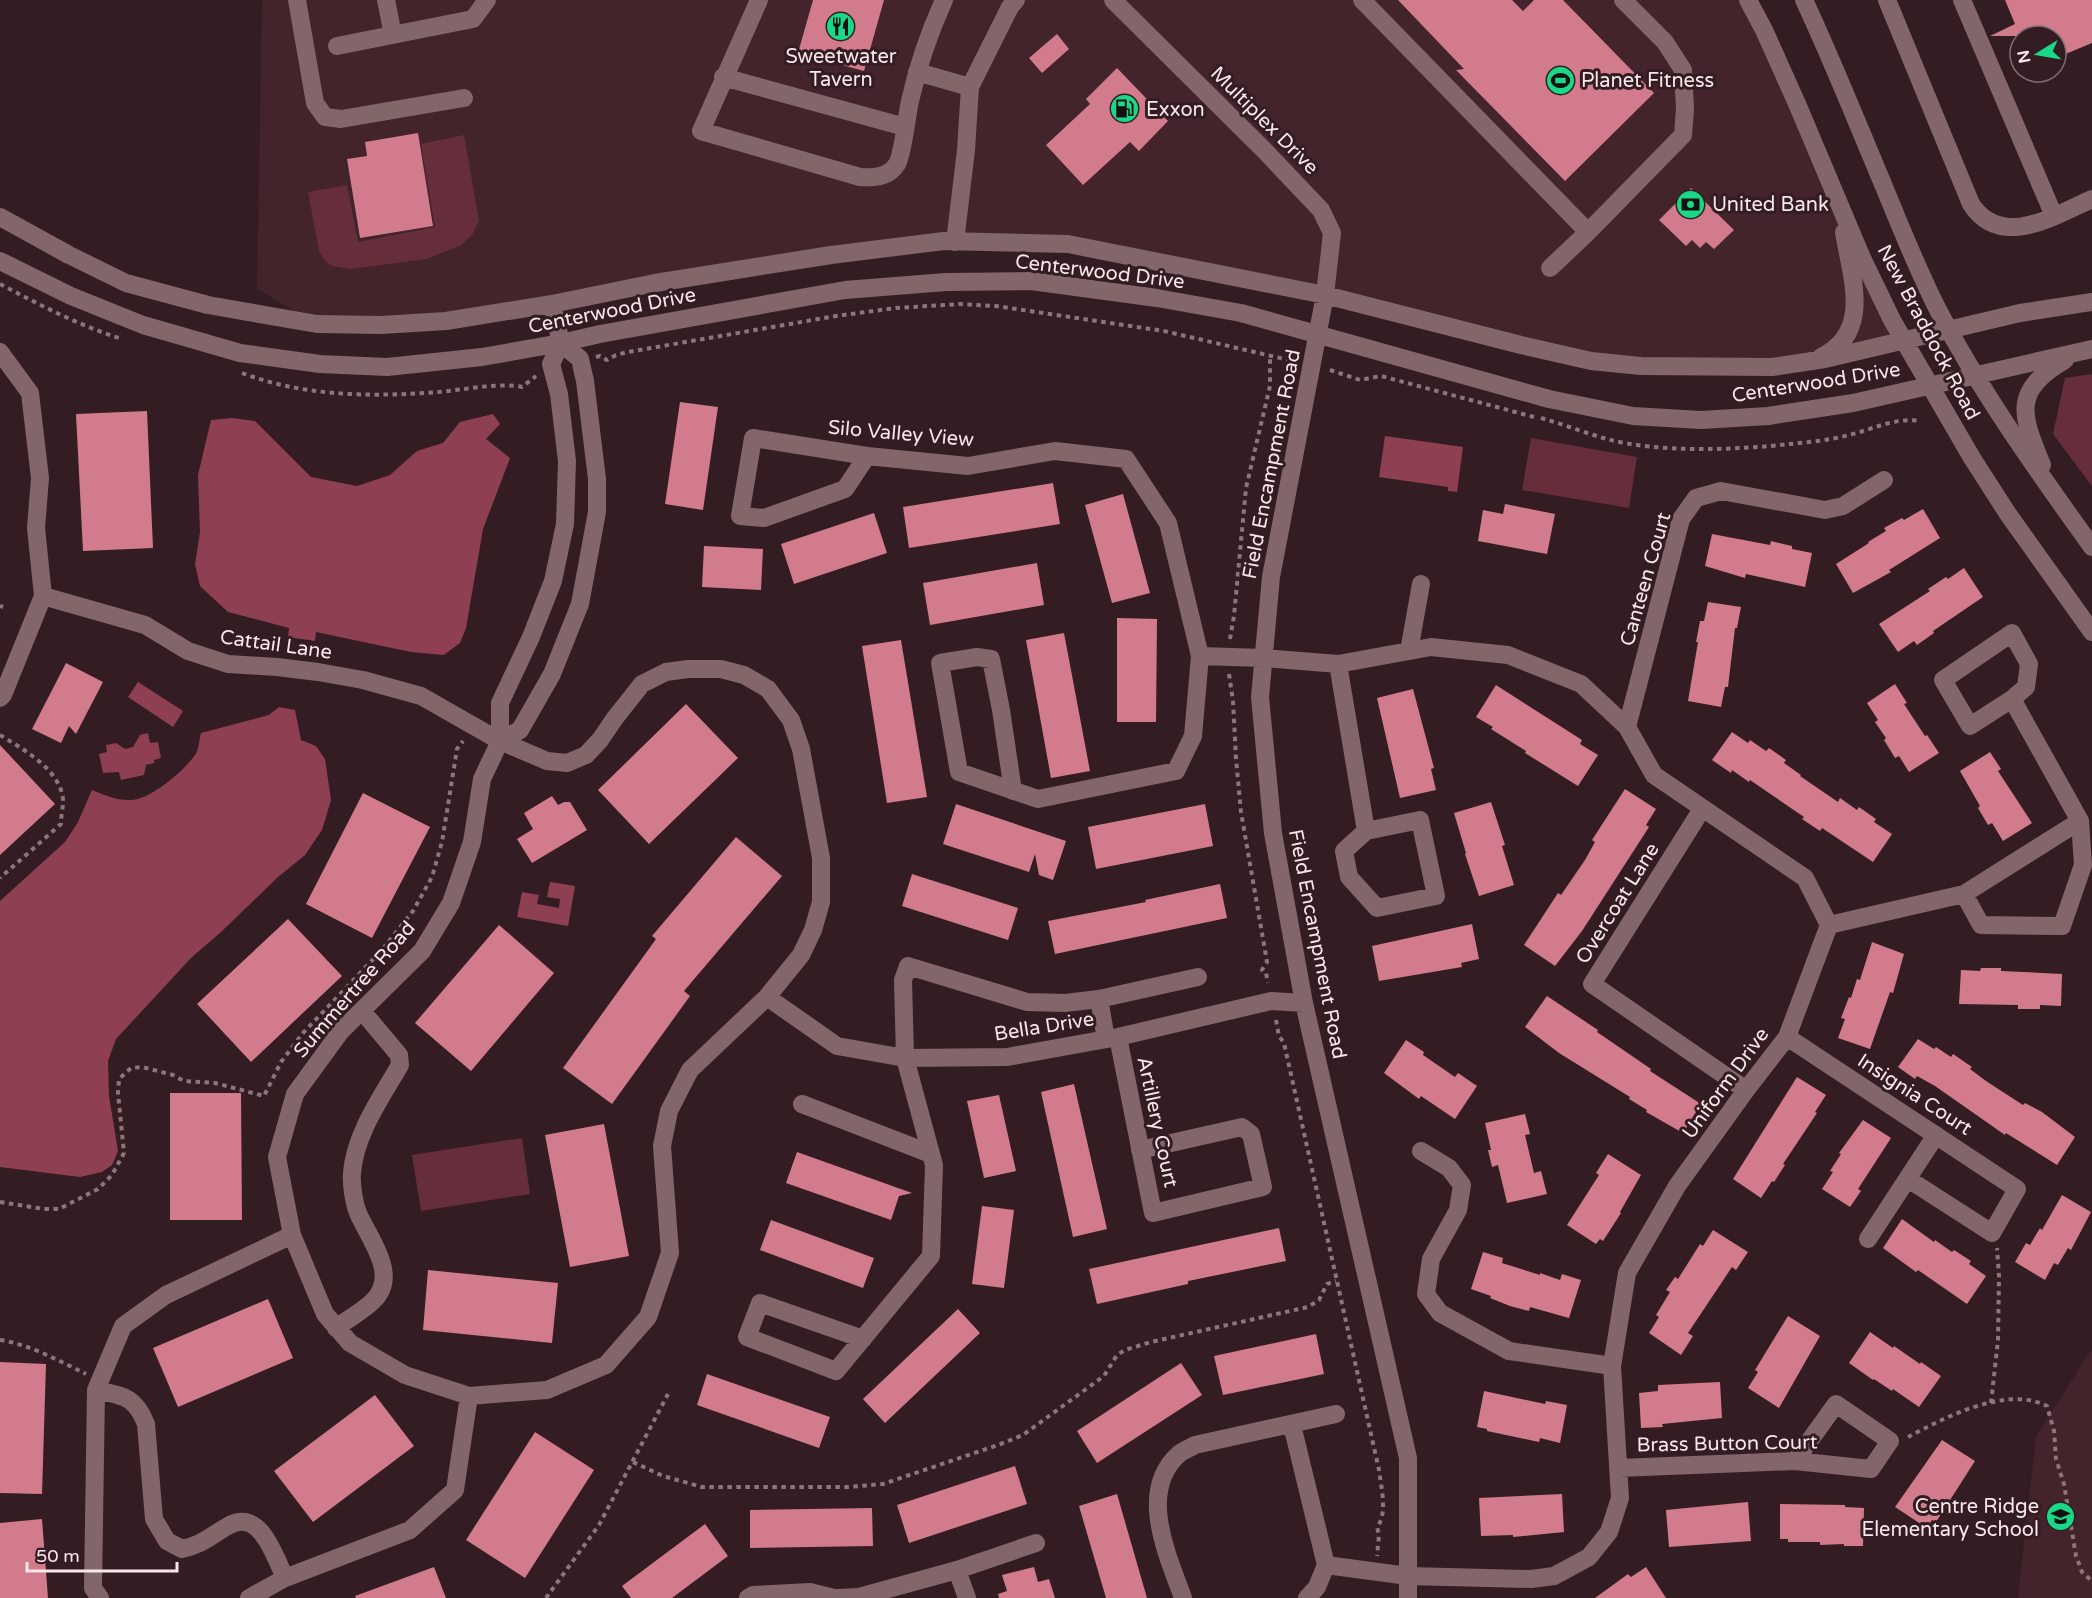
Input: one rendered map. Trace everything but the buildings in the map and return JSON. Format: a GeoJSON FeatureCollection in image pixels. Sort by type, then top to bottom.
{"type":"FeatureCollection","features":[{"type":"Feature","properties":{"kind":"street"},"geometry":{"type":"LineString","coordinates":[[297,0],[315,103],[325,117],[341,119],[465,98]]}},
{"type":"Feature","properties":{"kind":"street"},"geometry":{"type":"LineString","coordinates":[[386,0],[393,35]]}},
{"type":"Feature","properties":{"kind":"street"},"geometry":{"type":"LineString","coordinates":[[337,46],[473,20],[487,0]]}},
{"type":"Feature","properties":{"kind":"street"},"geometry":{"type":"LineString","coordinates":[[759,0],[701,131],[860,177],[874,178],[888,174],[898,163],[917,72],[926,41],[944,0]]}},
{"type":"Feature","properties":{"kind":"street"},"geometry":{"type":"LineString","coordinates":[[955,242],[966,150],[970,87],[1016,0]]}},
{"type":"Feature","properties":{"kind":"street","name":"Multiplex Drive"},"geometry":{"type":"LineString","coordinates":[[1113,0],[1321,210],[1332,233],[1325,296]]}},
{"type":"Feature","properties":{"kind":"street"},"geometry":{"type":"LineString","coordinates":[[1362,0],[1588,232]]}},
{"type":"Feature","properties":{"kind":"street"},"geometry":{"type":"LineString","coordinates":[[1550,268],[1683,135],[1685,109],[1683,70],[1665,42],[1623,0]]}},
{"type":"Feature","properties":{"kind":"street","name":"New Braddock Road"},"geometry":{"type":"LineString","coordinates":[[1748,0],[1777,58],[1862,258],[1904,341],[1972,458],[2008,514],[2092,632]]}},
{"type":"Feature","properties":{"kind":"street","name":"New Braddock Road"},"geometry":{"type":"LineString","coordinates":[[1803,0],[1829,54],[1935,304],[2021,448],[2092,547]]}},
{"type":"Feature","properties":{"kind":"street"},"geometry":{"type":"LineString","coordinates":[[1887,0],[1971,204],[1978,215],[2000,227],[2021,227],[2038,223],[2092,199]]}},
{"type":"Feature","properties":{"kind":"street"},"geometry":{"type":"LineString","coordinates":[[1962,0],[2054,216]]}},
{"type":"Feature","properties":{"kind":"street"},"geometry":{"type":"LineString","coordinates":[[917,72],[970,87]]}},
{"type":"Feature","properties":{"kind":"street"},"geometry":{"type":"LineString","coordinates":[[723,77],[905,127]]}},
{"type":"Feature","properties":{"kind":"street"},"geometry":{"type":"LineString","coordinates":[[1811,362],[1845,339],[1853,321],[1854,299],[1839,200]]}},
{"type":"Feature","properties":{"kind":"street","name":"Centerwood Drive"},"geometry":{"type":"LineString","coordinates":[[0,217],[126,283],[208,305],[317,324],[381,325],[446,321],[552,304],[655,283],[831,255],[955,242],[1068,244],[1325,296],[1591,361],[1641,366],[1772,367],[1811,362],[2020,313],[2092,302]]}},
{"type":"Feature","properties":{"kind":"street","name":"Centerwood Drive"},"geometry":{"type":"LineString","coordinates":[[0,261],[71,296],[143,326],[240,353],[320,364],[387,367],[482,357],[844,290],[946,282],[1020,282],[1157,298],[1241,313],[1548,399],[1633,416],[1701,420],[1768,416],[1853,403],[2085,351]]}},
{"type":"Feature","properties":{"kind":"street","name":"Field Encampment Road"},"geometry":{"type":"LineString","coordinates":[[1325,296],[1271,577],[1260,697],[1266,782],[1273,833],[1304,1003],[1408,1458],[1408,1598]]}},
{"type":"Feature","properties":{"kind":"street","name":"Summertree Road"},"geometry":{"type":"LineString","coordinates":[[500,741],[520,730],[552,674],[580,604],[597,512],[596,469],[585,381],[580,359],[561,343],[552,304]]}},
{"type":"Feature","properties":{"kind":"street","name":"Summertree Road"},"geometry":{"type":"LineString","coordinates":[[500,741],[547,761],[567,763],[586,755],[642,684],[666,672],[721,669],[744,675],[768,689],[791,720],[801,749],[821,858],[821,902],[813,930],[801,955],[767,997],[690,1070],[669,1111],[662,1146],[670,1253],[648,1317],[606,1365],[547,1390],[468,1396],[405,1375],[350,1343],[336,1328],[325,1314],[292,1235],[277,1157],[295,1094],[341,1031],[422,951],[451,903],[471,843],[482,779],[500,741],[500,703],[531,637],[553,581],[565,524],[567,461],[559,394],[551,364],[561,343]]}},
{"type":"Feature","properties":{"kind":"street"},"geometry":{"type":"LineString","coordinates":[[2054,494],[2027,428],[2025,407],[2032,385],[2039,377],[2085,351]]}},
{"type":"Feature","properties":{"kind":"street"},"geometry":{"type":"LineString","coordinates":[[0,352],[30,393],[40,478],[36,528],[43,596],[0,698]]}},
{"type":"Feature","properties":{"kind":"street","name":"Silo Valley View"},"geometry":{"type":"LineString","coordinates":[[867,456],[845,489],[764,518],[740,516],[753,438],[867,456],[968,466],[1055,451],[1126,459],[1168,523],[1200,656],[1193,736],[1176,771],[1038,799],[959,772],[940,663],[977,657],[991,659],[1001,710],[1012,790]]}},
{"type":"Feature","properties":{"kind":"street","name":"Canteen Court"},"geometry":{"type":"LineString","coordinates":[[1628,727],[1681,519],[1696,498],[1720,491],[1826,510],[1843,507],[1884,480]]}},
{"type":"Feature","properties":{"kind":"street"},"geometry":{"type":"LineString","coordinates":[[1409,651],[1421,584]]}},
{"type":"Feature","properties":{"kind":"street","name":"Cattail Lane"},"geometry":{"type":"LineString","coordinates":[[43,596],[145,625],[188,651],[228,664],[318,672],[363,680],[421,696],[500,741]]}},
{"type":"Feature","properties":{"kind":"street"},"geometry":{"type":"LineString","coordinates":[[2012,633],[2029,664],[2026,687],[2012,699],[1970,726],[1943,680],[2012,633]]}},
{"type":"Feature","properties":{"kind":"street"},"geometry":{"type":"LineString","coordinates":[[1200,656],[1338,664],[1431,647],[1508,655],[1581,684],[1628,727],[1654,775],[1805,878],[1829,925],[1964,894],[2080,821]]}},
{"type":"Feature","properties":{"kind":"street"},"geometry":{"type":"LineString","coordinates":[[1338,664],[1366,831]]}},
{"type":"Feature","properties":{"kind":"street"},"geometry":{"type":"LineString","coordinates":[[1964,894],[1982,925],[2062,926],[2083,865],[2080,821],[2012,699]]}},
{"type":"Feature","properties":{"kind":"street","name":"Overcoat Lane"},"geometry":{"type":"LineString","coordinates":[[1702,809],[1592,984],[1746,1090]]}},
{"type":"Feature","properties":{"kind":"street"},"geometry":{"type":"LineString","coordinates":[[1420,820],[1436,896],[1377,908],[1349,877],[1344,851],[1366,831],[1420,820]]}},
{"type":"Feature","properties":{"kind":"street","name":"Uniform Drive"},"geometry":{"type":"LineString","coordinates":[[1326,1565],[1408,1576],[1531,1579],[1554,1576],[1589,1557],[1609,1532],[1620,1498],[1612,1366],[1627,1273],[1677,1185],[1787,1037],[1829,925]]}},
{"type":"Feature","properties":{"kind":"street"},"geometry":{"type":"LineString","coordinates":[[863,1339],[760,1303],[747,1337],[836,1371],[863,1339],[932,1256],[934,1165],[905,1058],[903,980],[908,966],[1027,1002],[1065,1003],[1099,999],[1198,977]]}},
{"type":"Feature","properties":{"kind":"street","name":"Bella Drive"},"geometry":{"type":"LineString","coordinates":[[767,997],[837,1046],[905,1058],[1007,1058],[1112,1038],[1271,1001],[1304,1003]]}},
{"type":"Feature","properties":{"kind":"street","name":"Artillery Court"},"geometry":{"type":"LineString","coordinates":[[1099,999],[1112,1038],[1154,1213],[1263,1187],[1251,1134],[1242,1127],[1140,1150]]}},
{"type":"Feature","properties":{"kind":"street"},"geometry":{"type":"LineString","coordinates":[[336,1328],[375,1300],[384,1283],[384,1269],[357,1211],[351,1174],[358,1143],[400,1065],[399,1054],[362,1011]]}},
{"type":"Feature","properties":{"kind":"street","name":"Insignia Court"},"geometry":{"type":"LineString","coordinates":[[1787,1037],[2017,1188],[1992,1233]]}},
{"type":"Feature","properties":{"kind":"street"},"geometry":{"type":"LineString","coordinates":[[802,1104],[931,1154]]}},
{"type":"Feature","properties":{"kind":"street"},"geometry":{"type":"LineString","coordinates":[[1868,1239],[1936,1135]]}},
{"type":"Feature","properties":{"kind":"street"},"geometry":{"type":"LineString","coordinates":[[1421,1151],[1449,1168],[1462,1185],[1458,1210],[1431,1258],[1426,1294],[1440,1313],[1509,1351],[1612,1366]]}},
{"type":"Feature","properties":{"kind":"street"},"geometry":{"type":"LineString","coordinates":[[1908,1179],[1992,1233]]}},
{"type":"Feature","properties":{"kind":"street"},"geometry":{"type":"LineString","coordinates":[[100,1598],[93,1588],[98,1385],[123,1326],[166,1295],[292,1235]]}},
{"type":"Feature","properties":{"kind":"street"},"geometry":{"type":"LineString","coordinates":[[98,1385],[127,1397],[140,1410],[146,1424],[154,1519],[167,1541],[182,1549],[199,1545],[231,1524],[249,1522],[260,1529],[285,1578]]}},
{"type":"Feature","properties":{"kind":"street"},"geometry":{"type":"LineString","coordinates":[[249,1598],[285,1578],[410,1530],[455,1490],[468,1396]]}},
{"type":"Feature","properties":{"kind":"street"},"geometry":{"type":"LineString","coordinates":[[1795,1461],[1836,1404],[1890,1440]]}},
{"type":"Feature","properties":{"kind":"street"},"geometry":{"type":"LineString","coordinates":[[1183,1598],[1165,1546],[1158,1505],[1160,1488],[1168,1467],[1180,1454],[1195,1445],[1336,1414]]}},
{"type":"Feature","properties":{"kind":"street"},"geometry":{"type":"LineString","coordinates":[[1292,1425],[1326,1565],[1317,1587],[1307,1598]]}},
{"type":"Feature","properties":{"kind":"street","name":"Brass Button Court"},"geometry":{"type":"LineString","coordinates":[[1619,1468],[1795,1461],[1871,1469],[1890,1440]]}},
{"type":"Feature","properties":{"kind":"street"},"geometry":{"type":"LineString","coordinates":[[751,1597],[810,1592],[836,1598],[859,1596],[957,1570],[1036,1543]]}},
{"type":"Feature","properties":{"kind":"street"},"geometry":{"type":"LineString","coordinates":[[957,1570],[967,1598]]}},
{"type":"Feature","properties":{"kind":"path"},"geometry":{"type":"LineString","coordinates":[[1230,638],[1246,488],[1270,386],[1270,356]]}},
{"type":"Feature","properties":{"kind":"path"},"geometry":{"type":"LineString","coordinates":[[1324,368],[1351,376]]}},
{"type":"Feature","properties":{"kind":"path"},"geometry":{"type":"LineString","coordinates":[[1229,679],[1233,701],[1241,812],[1267,962],[1262,970],[1266,973]]}},
{"type":"Feature","properties":{"kind":"path"},"geometry":{"type":"LineString","coordinates":[[0,1202],[59,1209],[98,1189],[112,1175],[124,1153],[118,1093],[119,1079],[131,1068],[142,1067],[173,1075],[184,1081],[215,1083],[264,1096],[282,1062],[303,1033],[381,951],[413,910],[427,886],[432,877],[442,842],[457,749],[473,725]]}},
{"type":"Feature","properties":{"kind":"path"},"geometry":{"type":"LineString","coordinates":[[0,735],[44,766],[57,783],[63,799],[61,824],[0,878]]}},
{"type":"Feature","properties":{"kind":"path"},"geometry":{"type":"LineString","coordinates":[[1277,1025],[1279,1036],[1284,1043],[1379,1470],[1382,1510],[1381,1522],[1377,1527],[1378,1535]]}},
{"type":"Feature","properties":{"kind":"path"},"geometry":{"type":"LineString","coordinates":[[1991,1403],[1998,1340],[1999,1276],[1998,1252],[1992,1233]]}},
{"type":"Feature","properties":{"kind":"path"},"geometry":{"type":"LineString","coordinates":[[633,1462],[663,1476],[702,1487],[848,1487],[883,1484],[1023,1435],[1104,1376],[1117,1355],[1125,1350],[1308,1306],[1319,1300],[1327,1284],[1336,1281]]}},
{"type":"Feature","properties":{"kind":"path"},"geometry":{"type":"LineString","coordinates":[[0,1340],[60,1361],[98,1385]]}},
{"type":"Feature","properties":{"kind":"path"},"geometry":{"type":"LineString","coordinates":[[546,1598],[599,1525],[668,1394]]}},
{"type":"Feature","properties":{"kind":"path"},"geometry":{"type":"LineString","coordinates":[[1890,1440],[1905,1439],[1969,1407],[2018,1400],[2036,1401],[2047,1406],[2054,1431],[2056,1459],[2064,1484],[2076,1556],[2082,1572],[2092,1581]]}},
{"type":"Feature","properties":{"kind":"shaded area"},"geometry":{"type":"Polygon","coordinates":[[[262,0],[1745,0],[1904,341],[1772,367],[1641,366],[1068,244],[955,242],[552,304],[317,324],[257,289],[262,0]]]}},
{"type":"Feature","properties":{"kind":"shaded area"},"geometry":{"type":"Polygon","coordinates":[[[464,135],[479,221],[472,235],[461,245],[427,259],[351,269],[332,266],[324,260],[319,251],[308,192],[347,185],[358,242],[435,227],[421,144],[464,135]]]}},
{"type":"Feature","properties":{"kind":"shaded area"},"geometry":{"type":"Polygon","coordinates":[[[2092,374],[2092,486],[2053,434],[2065,378],[2092,374]]]}},
{"type":"Feature","properties":{"kind":"shaded area"},"geometry":{"type":"Polygon","coordinates":[[[493,414],[500,424],[486,439],[510,458],[483,529],[466,628],[460,643],[444,655],[411,652],[316,632],[315,641],[288,637],[289,628],[228,612],[200,586],[195,564],[200,532],[198,475],[211,420],[232,418],[255,421],[311,477],[357,486],[390,475],[417,451],[443,443],[460,422],[493,414]]]}},
{"type":"Feature","properties":{"kind":"shaded area"},"geometry":{"type":"Polygon","coordinates":[[[1385,436],[1463,447],[1457,492],[1448,491],[1448,487],[1379,477],[1385,436]]]}},
{"type":"Feature","properties":{"kind":"shaded area"},"geometry":{"type":"Polygon","coordinates":[[[1531,438],[1637,457],[1629,508],[1522,490],[1531,438]]]}},
{"type":"Feature","properties":{"kind":"shaded area"},"geometry":{"type":"Polygon","coordinates":[[[138,682],[183,711],[173,727],[128,697],[138,682]]]}},
{"type":"Feature","properties":{"kind":"shaded area"},"geometry":{"type":"Polygon","coordinates":[[[279,707],[295,710],[301,740],[316,746],[325,759],[331,800],[322,830],[305,855],[191,958],[116,1039],[108,1061],[109,1096],[118,1151],[112,1165],[102,1172],[80,1177],[0,1167],[0,901],[65,842],[78,822],[92,790],[127,800],[148,795],[175,776],[190,761],[197,750],[201,733],[269,715],[279,707]]]}},
{"type":"Feature","properties":{"kind":"shaded area"},"geometry":{"type":"Polygon","coordinates":[[[148,733],[150,743],[158,742],[161,758],[146,765],[144,775],[121,780],[119,772],[103,773],[99,754],[107,752],[106,745],[116,743],[125,749],[133,747],[140,735],[148,733]]]}},
{"type":"Feature","properties":{"kind":"shaded area"},"geometry":{"type":"Polygon","coordinates":[[[550,882],[575,886],[568,926],[517,917],[522,892],[539,895],[537,904],[559,908],[560,899],[547,897],[550,882]]]}},
{"type":"Feature","properties":{"kind":"shaded area"},"geometry":{"type":"Polygon","coordinates":[[[522,1138],[530,1194],[421,1211],[412,1155],[522,1138]]]}},
{"type":"Feature","properties":{"kind":"shaded area","name":"Centre Ridge Elementary School"},"geometry":{"type":"Polygon","coordinates":[[[2092,1349],[2092,1598],[2018,1598],[2036,1436],[2092,1349]]]}},
{"type":"Feature","properties":{"kind":"place","name":"Sweetwater Tavern"},"geometry":{"type":"Point","coordinates":[841,26]}},
{"type":"Feature","properties":{"kind":"place","name":"Planet Fitness"},"geometry":{"type":"Point","coordinates":[1560,80]}},
{"type":"Feature","properties":{"kind":"place","name":"Exxon"},"geometry":{"type":"Point","coordinates":[1125,109]}},
{"type":"Feature","properties":{"kind":"place","name":"United Bank"},"geometry":{"type":"Point","coordinates":[1691,204]}},
{"type":"Feature","properties":{"kind":"place","name":"Centre Ridge Elementary School"},"geometry":{"type":"Point","coordinates":[2060,1517]}}]}
